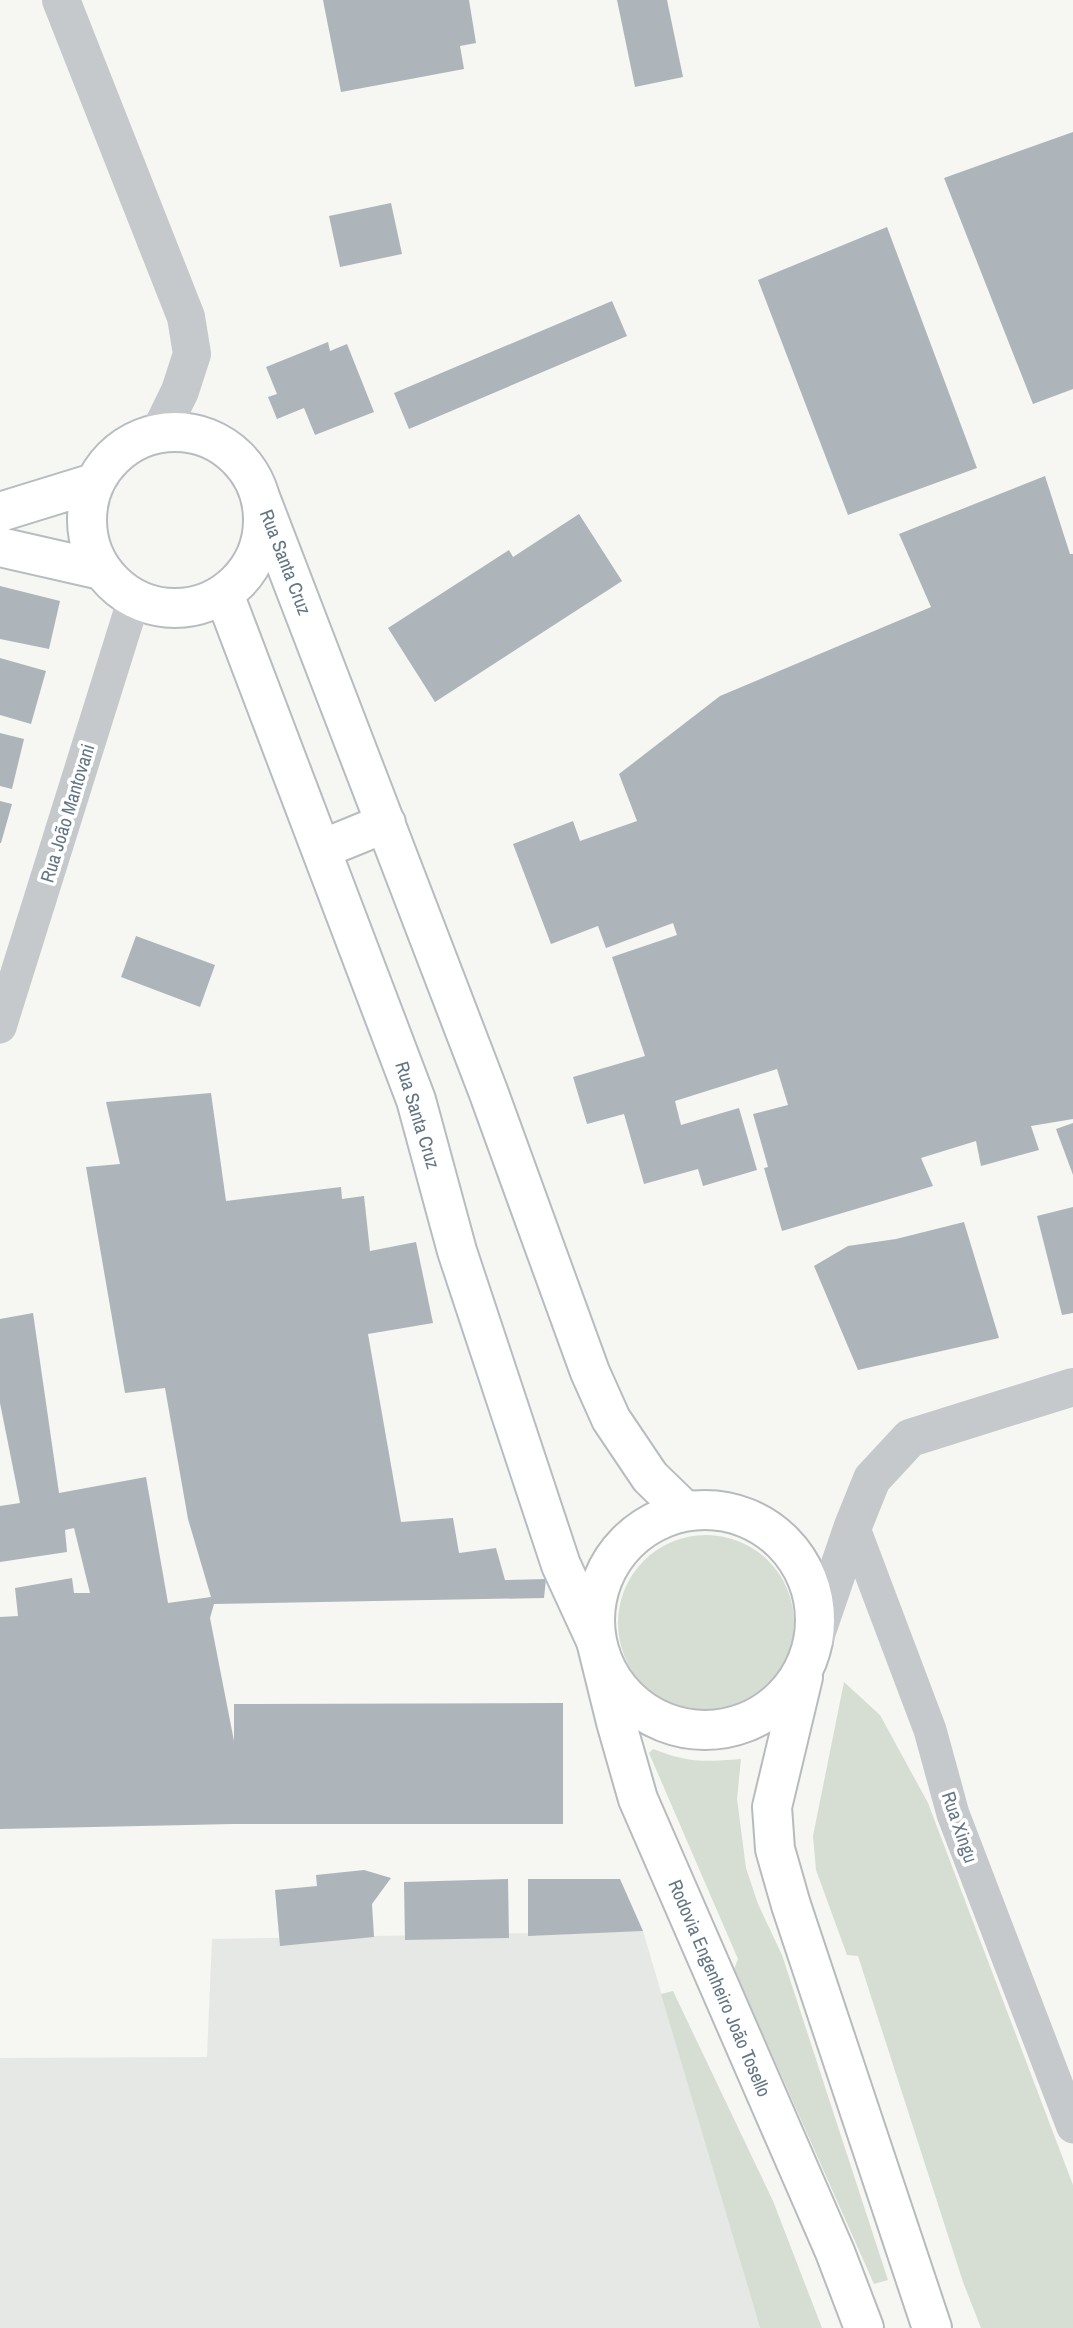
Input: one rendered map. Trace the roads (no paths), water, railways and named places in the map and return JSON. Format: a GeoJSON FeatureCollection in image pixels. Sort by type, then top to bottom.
{"type":"FeatureCollection","features":[{"type":"Feature","properties":{"kind":"main road"},"geometry":{"type":"LineString","coordinates":[[160,432],[186,432],[211,439],[233,453],[250,473],[260,497],[263,524],[257,552],[244,575],[224,594],[203,604],[180,609],[156,607],[134,599],[116,587],[101,570],[89,542],[86,513],[94,483],[105,464],[121,449],[139,438],[160,432]]}},
{"type":"Feature","properties":{"kind":"main road"},"geometry":{"type":"LineString","coordinates":[[0,512],[94,483]]}},
{"type":"Feature","properties":{"kind":"main road","name":"Rua Santa Cruz"},"geometry":{"type":"LineString","coordinates":[[260,497],[488,1091],[590,1372],[611,1419],[650,1477],[685,1511]]}},
{"type":"Feature","properties":{"kind":"main road"},"geometry":{"type":"LineString","coordinates":[[0,547],[101,570]]}},
{"type":"Feature","properties":{"kind":"main road","name":"Rua Santa Cruz"},"geometry":{"type":"LineString","coordinates":[[224,594],[416,1100],[457,1251],[561,1566],[596,1642]]}},
{"type":"Feature","properties":{"kind":"main road"},"geometry":{"type":"LineString","coordinates":[[322,849],[386,823]]}},
{"type":"Feature","properties":{"kind":"main road","name":"Rodovia Engenheiro João Tosello"},"geometry":{"type":"LineString","coordinates":[[864,2328],[835,2252],[638,1799],[615,1722],[596,1642],[595,1606],[605,1573],[611,1563],[625,1544],[652,1522],[685,1511],[720,1510],[753,1520],[782,1540],[803,1568],[815,1602],[810,1653],[772,1807],[775,1849],[791,1905],[932,2328]]}},
{"type":"Feature","properties":{"kind":"main road","name":"Rodovia Engenheiro João Tosello"},"geometry":{"type":"LineString","coordinates":[[596,1642],[609,1675],[627,1699],[651,1717],[678,1728],[707,1732],[736,1728],[763,1716],[786,1697],[810,1653]]}},
{"type":"Feature","properties":{"kind":"main road"},"geometry":{"type":"LineString","coordinates":[[834,2031],[955,2328]]}},
{"type":"Feature","properties":{"kind":"street"},"geometry":{"type":"LineString","coordinates":[[61,0],[186,317],[192,354],[180,391],[160,432]]}},
{"type":"Feature","properties":{"kind":"street","name":"Rua João Mantovani"},"geometry":{"type":"LineString","coordinates":[[0,1027],[134,599]]}},
{"type":"Feature","properties":{"kind":"street"},"geometry":{"type":"LineString","coordinates":[[810,1653],[853,1526],[872,1479],[910,1438],[1073,1387]]}},
{"type":"Feature","properties":{"kind":"street","name":"Rua Xingu"},"geometry":{"type":"LineString","coordinates":[[853,1526],[930,1730],[953,1814],[1073,2127]]}}]}
